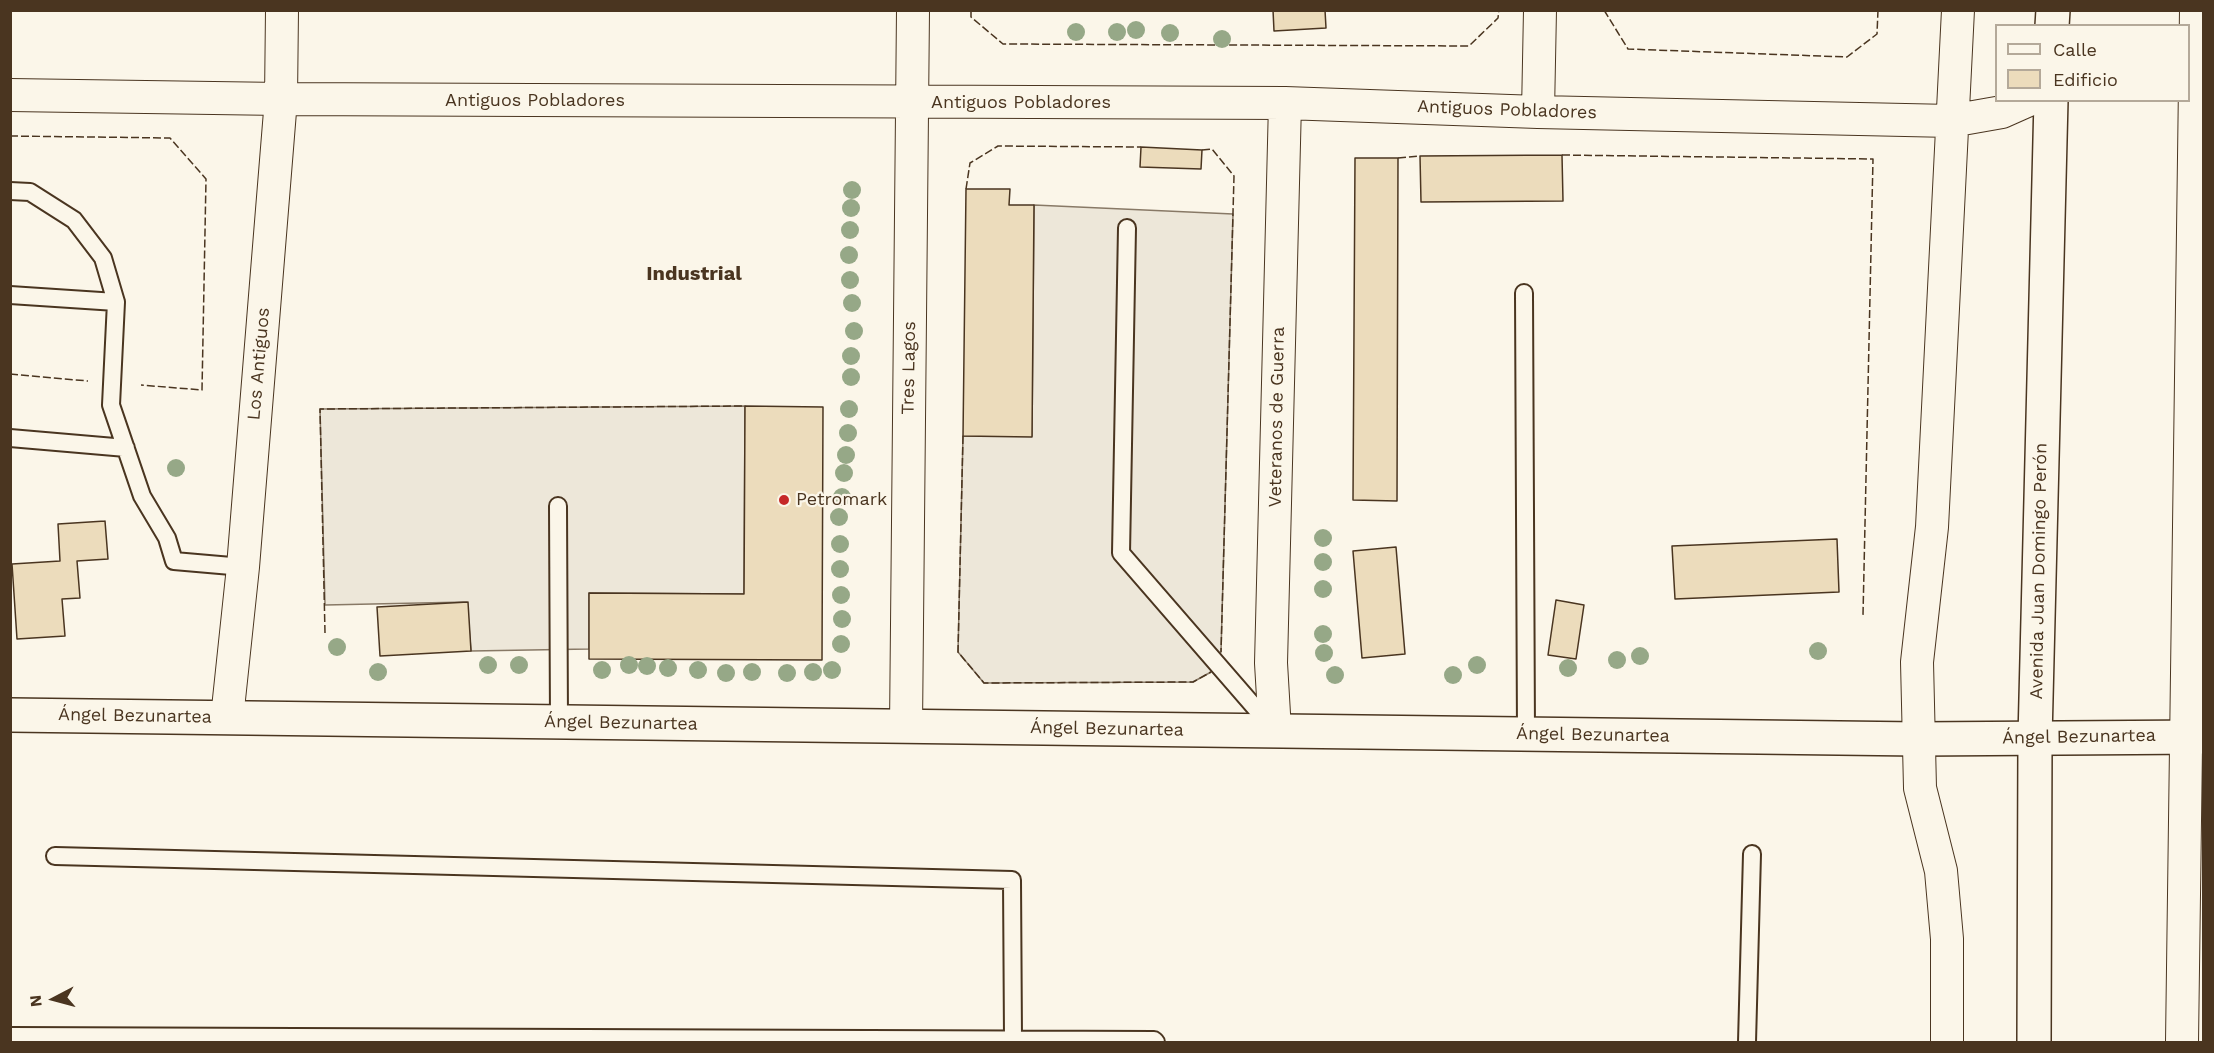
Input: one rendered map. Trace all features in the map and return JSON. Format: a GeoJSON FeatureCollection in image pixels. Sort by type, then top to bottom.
{"type":"FeatureCollection","features":[{"type":"Feature","properties":{"kind":"street","name":"Los Antiguos"},"geometry":{"type":"LineString","coordinates":[[226,718],[243,567],[280,99],[282,10]]}},
{"type":"Feature","properties":{"kind":"street","name":"Tres Lagos"},"geometry":{"type":"LineString","coordinates":[[906,726],[913,10]]}},
{"type":"Feature","properties":{"kind":"street"},"geometry":{"type":"LineString","coordinates":[[1538,112],[1540,10]]}},
{"type":"Feature","properties":{"kind":"street"},"geometry":{"type":"LineString","coordinates":[[1947,1042],[1947,939],[1941,871],[1920,788],[1917,662],[1932,527],[1958,10]]}},
{"type":"Feature","properties":{"kind":"street"},"geometry":{"type":"LineString","coordinates":[[2182,1042],[2196,737],[2199,104],[2196,10]]}},
{"type":"Feature","properties":{"kind":"street","name":"Antiguos Pobladores"},"geometry":{"type":"LineString","coordinates":[[10,95],[280,99],[1285,104],[1952,121],[2002,112],[2024,102]]}},
{"type":"Feature","properties":{"kind":"street","name":"Avenida Juan Domingo Perón"},"geometry":{"type":"LineString","coordinates":[[2034,1042],[2035,738],[2050,102]]}},
{"type":"Feature","properties":{"kind":"street","name":"Veteranos de Guerra"},"geometry":{"type":"LineString","coordinates":[[1275,731],[1271,663],[1285,104]]}},
{"type":"Feature","properties":{"kind":"street","name":"Ángel Bezunartea"},"geometry":{"type":"LineString","coordinates":[[10,715],[1918,739],[2196,737]]}},
{"type":"Feature","properties":{"kind":"lane"},"geometry":{"type":"LineString","coordinates":[[10,191],[30,192],[74,220],[103,258],[116,302],[111,405],[142,496],[167,538],[174,561],[243,567]]}},
{"type":"Feature","properties":{"kind":"lane"},"geometry":{"type":"LineString","coordinates":[[1127,228],[1121,553],[1275,731]]}},
{"type":"Feature","properties":{"kind":"lane"},"geometry":{"type":"LineString","coordinates":[[1524,293],[1526,734]]}},
{"type":"Feature","properties":{"kind":"lane"},"geometry":{"type":"LineString","coordinates":[[10,295],[116,302]]}},
{"type":"Feature","properties":{"kind":"lane"},"geometry":{"type":"LineString","coordinates":[[10,438],[126,448]]}},
{"type":"Feature","properties":{"kind":"lane"},"geometry":{"type":"LineString","coordinates":[[558,506],[559,722]]}},
{"type":"Feature","properties":{"kind":"lane"},"geometry":{"type":"LineString","coordinates":[[1747,1042],[1752,855]]}},
{"type":"Feature","properties":{"kind":"lane"},"geometry":{"type":"LineString","coordinates":[[55,856],[1012,880],[1013,1039]]}},
{"type":"Feature","properties":{"kind":"lane"},"geometry":{"type":"LineString","coordinates":[[10,1036],[1013,1039],[1154,1040],[1156,1042]]}},
{"type":"Feature","properties":{"kind":"shaded area"},"geometry":{"type":"Polygon","coordinates":[[[1034,205],[1233,214],[1221,652],[1211,672],[1193,682],[984,683],[958,652],[963,436],[1032,436],[1034,205]]]}},
{"type":"Feature","properties":{"kind":"shaded area"},"geometry":{"type":"Polygon","coordinates":[[[745,406],[744,594],[589,593],[589,649],[471,651],[467,602],[325,605],[320,409],[745,406]]]}},
{"type":"Feature","properties":{"kind":"building"},"geometry":{"type":"Polygon","coordinates":[[[1273,10],[1325,10],[1326,28],[1274,31],[1273,10]]]}},
{"type":"Feature","properties":{"kind":"building"},"geometry":{"type":"Polygon","coordinates":[[[1141,147],[1202,150],[1201,169],[1140,167],[1141,147]]]}},
{"type":"Feature","properties":{"kind":"building"},"geometry":{"type":"Polygon","coordinates":[[[1562,155],[1563,201],[1421,202],[1420,156],[1562,155]]]}},
{"type":"Feature","properties":{"kind":"building"},"geometry":{"type":"Polygon","coordinates":[[[1355,158],[1398,158],[1397,501],[1353,500],[1355,158]]]}},
{"type":"Feature","properties":{"kind":"building"},"geometry":{"type":"Polygon","coordinates":[[[966,189],[1010,189],[1009,205],[1034,205],[1032,437],[963,436],[966,189]]]}},
{"type":"Feature","properties":{"kind":"building","name":"Petromark"},"geometry":{"type":"Polygon","coordinates":[[[745,406],[823,407],[822,660],[589,659],[589,593],[744,594],[745,406]]]}},
{"type":"Feature","properties":{"kind":"building"},"geometry":{"type":"Polygon","coordinates":[[[105,521],[108,559],[77,561],[80,598],[62,599],[65,636],[17,639],[12,564],[60,561],[58,524],[105,521]]]}},
{"type":"Feature","properties":{"kind":"building"},"geometry":{"type":"Polygon","coordinates":[[[1837,539],[1839,592],[1675,599],[1672,546],[1837,539]]]}},
{"type":"Feature","properties":{"kind":"building"},"geometry":{"type":"Polygon","coordinates":[[[1396,547],[1405,654],[1362,658],[1353,551],[1396,547]]]}},
{"type":"Feature","properties":{"kind":"building"},"geometry":{"type":"Polygon","coordinates":[[[1556,600],[1584,605],[1576,659],[1548,655],[1556,600]]]}},
{"type":"Feature","properties":{"kind":"building"},"geometry":{"type":"Polygon","coordinates":[[[468,602],[471,651],[380,656],[377,607],[468,602]]]}},
{"type":"Feature","properties":{"kind":"fence"},"geometry":{"type":"LineString","coordinates":[[971,10],[971,17],[1003,44],[1469,46],[1498,18],[1499,10]]}},
{"type":"Feature","properties":{"kind":"fence"},"geometry":{"type":"LineString","coordinates":[[1604,10],[1628,49],[1847,57],[1877,34],[1878,10]]}},
{"type":"Feature","properties":{"kind":"fence"},"geometry":{"type":"LineString","coordinates":[[10,136],[170,138],[206,179],[202,390],[141,385]]}},
{"type":"Feature","properties":{"kind":"fence"},"geometry":{"type":"LineString","coordinates":[[966,189],[970,163],[998,146],[1141,147]]}},
{"type":"Feature","properties":{"kind":"fence"},"geometry":{"type":"LineString","coordinates":[[1202,150],[1212,149],[1234,176],[1221,652]]}},
{"type":"Feature","properties":{"kind":"fence"},"geometry":{"type":"LineString","coordinates":[[1562,155],[1873,159],[1863,615]]}},
{"type":"Feature","properties":{"kind":"fence"},"geometry":{"type":"LineString","coordinates":[[1398,158],[1420,156]]}},
{"type":"Feature","properties":{"kind":"fence"},"geometry":{"type":"LineString","coordinates":[[10,374],[88,381]]}},
{"type":"Feature","properties":{"kind":"fence"},"geometry":{"type":"LineString","coordinates":[[325,633],[320,409],[745,406]]}},
{"type":"Feature","properties":{"kind":"fence"},"geometry":{"type":"LineString","coordinates":[[963,436],[958,652],[984,683],[1193,682],[1211,672]]}},
{"type":"Feature","properties":{"kind":"place","name":"Petromark"},"geometry":{"type":"Point","coordinates":[784,500]}},
{"type":"Feature","properties":{"kind":"district","name":"Industrial"},"geometry":{"type":"Point","coordinates":[694,274]}}]}
